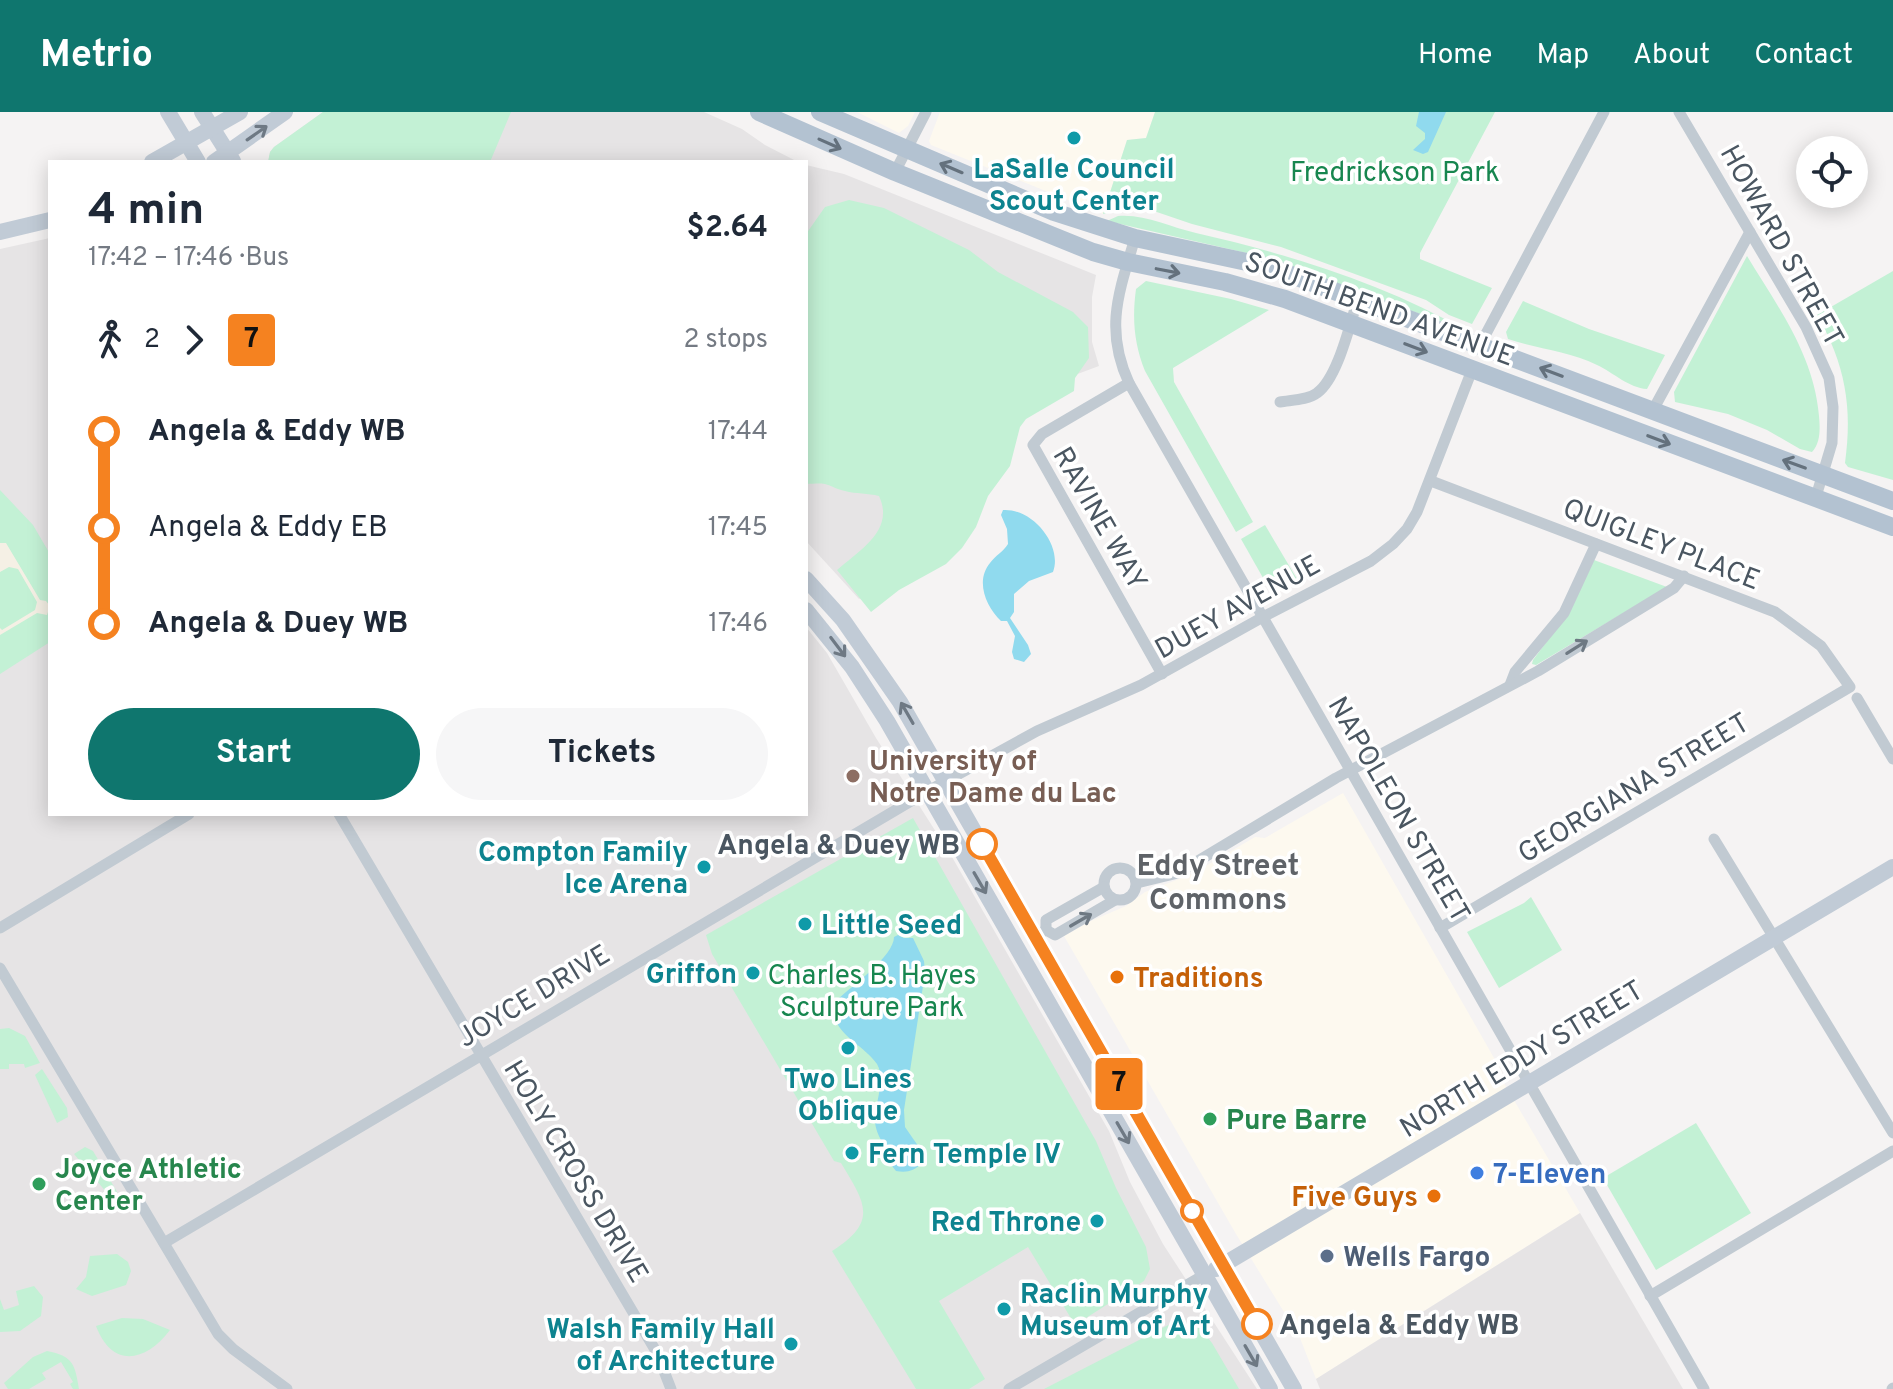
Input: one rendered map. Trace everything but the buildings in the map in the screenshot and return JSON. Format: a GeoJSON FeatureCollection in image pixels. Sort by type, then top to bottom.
{"type":"FeatureCollection","features":[{"type":"Feature","properties":{"kind":"main road"},"geometry":{"type":"LineString","coordinates":[[168,112],[197,160]]}},
{"type":"Feature","properties":{"kind":"main road"},"geometry":{"type":"LineString","coordinates":[[202,112],[226,159],[285,112]]}},
{"type":"Feature","properties":{"kind":"main road"},"geometry":{"type":"LineString","coordinates":[[155,160],[240,112]]}},
{"type":"Feature","properties":{"kind":"main road","name":"SOUTH BEND AVENUE"},"geometry":{"type":"LineString","coordinates":[[759,112],[1047,236],[1128,262],[1255,289],[1893,527]]}},
{"type":"Feature","properties":{"kind":"main road","name":"SOUTH BEND AVENUE"},"geometry":{"type":"LineString","coordinates":[[820,112],[1054,212],[1135,238],[1270,267],[1893,501]]}},
{"type":"Feature","properties":{"kind":"main road"},"geometry":{"type":"LineString","coordinates":[[0,232],[48,220]]}},
{"type":"Feature","properties":{"kind":"main road"},"geometry":{"type":"LineString","coordinates":[[808,581],[843,620],[884,675],[1040,933],[1294,1389]]}},
{"type":"Feature","properties":{"kind":"main road"},"geometry":{"type":"LineString","coordinates":[[808,613],[867,687],[1270,1389]]}},
{"type":"Feature","properties":{"kind":"main road","name":"NORTH EDDY STREET"},"geometry":{"type":"LineString","coordinates":[[1204,1275],[1893,867]]}},
{"type":"Feature","properties":{"kind":"street"},"geometry":{"type":"LineString","coordinates":[[895,172],[926,112]]}},
{"type":"Feature","properties":{"kind":"street"},"geometry":{"type":"LineString","coordinates":[[1480,345],[1604,112]]}},
{"type":"Feature","properties":{"kind":"street","name":"HOWARD STREET"},"geometry":{"type":"LineString","coordinates":[[1679,112],[1812,337],[1829,378],[1833,407],[1832,443],[1815,500]]}},
{"type":"Feature","properties":{"kind":"street"},"geometry":{"type":"LineString","coordinates":[[1653,410],[1750,232]]}},
{"type":"Feature","properties":{"kind":"street","name":"NAPOLEON STREET"},"geometry":{"type":"LineString","coordinates":[[1135,238],[1115,306],[1114,323],[1119,358],[1129,383],[1704,1389]]}},
{"type":"Feature","properties":{"kind":"street"},"geometry":{"type":"LineString","coordinates":[[1280,402],[1317,393],[1324,385],[1335,365],[1358,299]]}},
{"type":"Feature","properties":{"kind":"street","name":"DUEY AVENUE"},"geometry":{"type":"LineString","coordinates":[[928,791],[1037,731],[1162,674],[1371,561],[1393,544],[1407,529],[1431,481],[1472,370]]}},
{"type":"Feature","properties":{"kind":"street","name":"RAVINE WAY"},"geometry":{"type":"LineString","coordinates":[[1129,383],[1042,434],[1033,445],[1162,674]]}},
{"type":"Feature","properties":{"kind":"street","name":"QUIGLEY PLACE"},"geometry":{"type":"LineString","coordinates":[[1431,481],[1752,601],[1787,619],[1821,646],[1893,759]]}},
{"type":"Feature","properties":{"kind":"street"},"geometry":{"type":"LineString","coordinates":[[1509,685],[1515,672],[1564,613],[1596,544]]}},
{"type":"Feature","properties":{"kind":"street"},"geometry":{"type":"LineString","coordinates":[[1137,883],[1178,873],[1350,770],[1538,671],[1674,588],[1684,576]]}},
{"type":"Feature","properties":{"kind":"street","name":"GEORGIANA STREET"},"geometry":{"type":"LineString","coordinates":[[1440,928],[1853,692]]}},
{"type":"Feature","properties":{"kind":"street","name":"JOYCE DRIVE"},"geometry":{"type":"LineString","coordinates":[[164,1243],[480,1053],[928,791]]}},
{"type":"Feature","properties":{"kind":"street"},"geometry":{"type":"LineString","coordinates":[[0,928],[186,816]]}},
{"type":"Feature","properties":{"kind":"street","name":"HOLY CROSS DRIVE"},"geometry":{"type":"LineString","coordinates":[[340,816],[657,1353],[671,1389]]}},
{"type":"Feature","properties":{"kind":"street"},"geometry":{"type":"LineString","coordinates":[[1714,839],[1893,1133]]}},
{"type":"Feature","properties":{"kind":"street"},"geometry":{"type":"LineString","coordinates":[[1116,869],[1130,871],[1137,883],[1132,896],[1115,900],[1055,935],[1040,933],[1046,920],[1104,887],[1108,874],[1116,869]]}},
{"type":"Feature","properties":{"kind":"street"},"geometry":{"type":"LineString","coordinates":[[1104,887],[1115,900]]}},
{"type":"Feature","properties":{"kind":"street"},"geometry":{"type":"LineString","coordinates":[[0,968],[218,1334],[287,1389]]}},
{"type":"Feature","properties":{"kind":"street"},"geometry":{"type":"LineString","coordinates":[[1650,1296],[1893,1151]]}},
{"type":"Feature","properties":{"kind":"street","name":"NORTH EDDY STREET"},"geometry":{"type":"LineString","coordinates":[[1009,1389],[1204,1275]]}},
{"type":"Feature","properties":{"kind":"shaded area"},"geometry":{"type":"Polygon","coordinates":[[[323,112],[704,112],[742,129],[794,160],[268,160],[274,147],[323,112]]]}},
{"type":"Feature","properties":{"kind":"shaded area"},"geometry":{"type":"Polygon","coordinates":[[[857,112],[915,112],[908,126],[899,133],[857,112]]]}},
{"type":"Feature","properties":{"kind":"shaded area"},"geometry":{"type":"Polygon","coordinates":[[[940,112],[1155,112],[1146,138],[1127,140],[1103,214],[931,145],[929,141],[940,112]]]}},
{"type":"Feature","properties":{"kind":"shaded area"},"geometry":{"type":"Polygon","coordinates":[[[808,165],[844,174],[1096,275],[1092,297],[1092,342],[1099,366],[1025,398],[896,580],[859,599],[808,543],[808,165]]]}},
{"type":"Feature","properties":{"kind":"shaded area","name":"University of Notre Dame du Lac"},"geometry":{"type":"Polygon","coordinates":[[[48,238],[48,816],[808,816],[808,629],[827,653],[876,738],[952,857],[1109,1131],[1130,1182],[1163,1244],[1257,1389],[0,1389],[0,249],[48,238]]]}},
{"type":"Feature","properties":{"kind":"shaded area"},"geometry":{"type":"Polygon","coordinates":[[[1343,793],[1502,1072],[1501,1078],[1580,1213],[1316,1379],[1300,1338],[1236,1234],[1064,936],[1126,906],[1145,892],[1192,874],[1255,837],[1265,838],[1343,793]]]}},
{"type":"Feature","properties":{"kind":"shaded area"},"geometry":{"type":"Polygon","coordinates":[[[1580,1213],[1683,1389],[1320,1389],[1316,1379],[1580,1213]]]}},
{"type":"Feature","properties":{"kind":"green space"},"geometry":{"type":"Polygon","coordinates":[[[323,112],[511,112],[491,160],[268,160],[274,147],[323,112]]]}},
{"type":"Feature","properties":{"kind":"green space","name":"Fredrickson Park"},"geometry":{"type":"Polygon","coordinates":[[[1155,112],[1495,112],[1420,253],[1420,259],[1492,288],[1472,324],[1449,315],[1426,300],[1281,247],[1192,224],[1145,208],[1123,208],[1103,214],[1127,140],[1146,138],[1155,112]]]}},
{"type":"Feature","properties":{"kind":"green space"},"geometry":{"type":"Polygon","coordinates":[[[849,200],[884,208],[969,250],[998,272],[1073,312],[1088,327],[1089,358],[1075,378],[1074,391],[1026,419],[1020,427],[1010,466],[988,496],[976,527],[962,548],[946,564],[899,590],[871,612],[837,570],[865,547],[879,529],[883,508],[879,496],[849,492],[824,484],[808,484],[808,231],[825,207],[849,200]]]}},
{"type":"Feature","properties":{"kind":"green space"},"geometry":{"type":"Polygon","coordinates":[[[1118,216],[1148,219],[1336,272],[1403,299],[1467,331],[1264,257],[1107,221],[1118,216]]]}},
{"type":"Feature","properties":{"kind":"green space"},"geometry":{"type":"Polygon","coordinates":[[[1747,256],[1793,332],[1810,372],[1820,425],[1812,452],[1728,414],[1675,402],[1674,392],[1747,256]]]}},
{"type":"Feature","properties":{"kind":"green space"},"geometry":{"type":"Polygon","coordinates":[[[1893,271],[1893,480],[1848,467],[1845,463],[1848,423],[1844,386],[1834,351],[1817,315],[1893,271]]]}},
{"type":"Feature","properties":{"kind":"green space"},"geometry":{"type":"Polygon","coordinates":[[[1146,281],[1269,310],[1173,368],[1174,382],[1253,522],[1236,532],[1141,361],[1134,321],[1135,300],[1136,289],[1146,281]]]}},
{"type":"Feature","properties":{"kind":"green space"},"geometry":{"type":"Polygon","coordinates":[[[1523,301],[1589,329],[1665,355],[1647,389],[1628,383],[1586,360],[1508,339],[1506,332],[1523,301]]]}},
{"type":"Feature","properties":{"kind":"green space"},"geometry":{"type":"Polygon","coordinates":[[[0,490],[33,525],[48,551],[48,643],[0,674],[0,490]]]}},
{"type":"Feature","properties":{"kind":"green space"},"geometry":{"type":"Polygon","coordinates":[[[1265,525],[1297,579],[1271,592],[1241,539],[1265,525]]]}},
{"type":"Feature","properties":{"kind":"green space"},"geometry":{"type":"Polygon","coordinates":[[[1594,560],[1667,587],[1536,665],[1532,664],[1571,609],[1594,560]]]}},
{"type":"Feature","properties":{"kind":"green space","name":"Charles B. Hayes Sculpture Park"},"geometry":{"type":"Polygon","coordinates":[[[913,818],[1096,1141],[1146,1247],[1150,1269],[1144,1281],[1075,1325],[1028,1247],[939,1301],[985,1379],[969,1389],[916,1389],[832,1251],[857,1230],[862,1221],[861,1201],[841,1163],[834,1161],[712,954],[706,935],[913,818]]]}},
{"type":"Feature","properties":{"kind":"green space"},"geometry":{"type":"Polygon","coordinates":[[[1531,897],[1562,950],[1499,988],[1467,932],[1531,897]]]}},
{"type":"Feature","properties":{"kind":"green space"},"geometry":{"type":"Polygon","coordinates":[[[9,1028],[25,1036],[40,1063],[25,1068],[24,1064],[9,1064],[9,1069],[0,1069],[0,1029],[9,1028]]]}},
{"type":"Feature","properties":{"kind":"green space"},"geometry":{"type":"Polygon","coordinates":[[[42,1069],[67,1108],[68,1117],[57,1123],[35,1075],[42,1069]]]}},
{"type":"Feature","properties":{"kind":"green space"},"geometry":{"type":"Polygon","coordinates":[[[1696,1123],[1751,1213],[1656,1270],[1603,1178],[1696,1123]]]}},
{"type":"Feature","properties":{"kind":"green space"},"geometry":{"type":"Polygon","coordinates":[[[85,1147],[93,1151],[126,1212],[74,1154],[85,1147]]]}},
{"type":"Feature","properties":{"kind":"green space"},"geometry":{"type":"Polygon","coordinates":[[[117,1254],[128,1262],[131,1271],[126,1285],[92,1296],[76,1289],[86,1277],[90,1256],[117,1254]]]}},
{"type":"Feature","properties":{"kind":"green space"},"geometry":{"type":"Polygon","coordinates":[[[34,1286],[43,1297],[41,1316],[20,1331],[0,1332],[0,1299],[4,1310],[19,1305],[16,1291],[34,1286]]]}},
{"type":"Feature","properties":{"kind":"green space"},"geometry":{"type":"Polygon","coordinates":[[[122,1318],[143,1319],[170,1330],[151,1349],[130,1356],[120,1355],[103,1340],[96,1326],[122,1318]]]}},
{"type":"Feature","properties":{"kind":"green space"},"geometry":{"type":"Polygon","coordinates":[[[1176,1321],[1200,1328],[1239,1389],[1044,1389],[1176,1321]]]}},
{"type":"Feature","properties":{"kind":"green space"},"geometry":{"type":"Polygon","coordinates":[[[47,1351],[71,1362],[79,1389],[73,1389],[70,1384],[73,1382],[61,1362],[42,1373],[46,1379],[29,1389],[8,1389],[4,1383],[33,1357],[47,1351]]]}},
{"type":"Feature","properties":{"kind":"sand"},"geometry":{"type":"Polygon","coordinates":[[[0,543],[6,543],[40,600],[48,604],[47,615],[37,613],[0,635],[0,628],[2,630],[35,610],[37,602],[18,569],[9,567],[0,572],[0,543]]]}},
{"type":"Feature","properties":{"kind":"water"},"geometry":{"type":"Polygon","coordinates":[[[1419,112],[1446,112],[1428,152],[1423,154],[1413,150],[1425,139],[1425,133],[1416,126],[1419,112]]]}},
{"type":"Feature","properties":{"kind":"water"},"geometry":{"type":"Polygon","coordinates":[[[1003,510],[1025,515],[1035,522],[1054,551],[1053,572],[1029,581],[1014,594],[1014,612],[1010,618],[1031,654],[1024,662],[1014,659],[1015,636],[1007,621],[1001,621],[991,609],[984,594],[986,570],[1008,544],[1007,529],[1001,515],[1003,510]]]}},
{"type":"Feature","properties":{"kind":"water"},"geometry":{"type":"Polygon","coordinates":[[[898,935],[913,938],[924,961],[925,973],[904,1110],[905,1127],[923,1153],[922,1163],[904,1172],[896,1171],[892,1166],[876,1126],[880,1077],[877,1064],[840,1028],[834,1011],[837,1000],[880,962],[898,935]]]}},
{"type":"Feature","properties":{"kind":"bus line","name":"7"},"geometry":{"type":"LineString","coordinates":[[982,844],[1257,1324]]}},
{"type":"Feature","properties":{"kind":"place","name":"LaSalle Council Scout Center"},"geometry":{"type":"Point","coordinates":[1074,138]}},
{"type":"Feature","properties":{"kind":"place","name":"University of Notre Dame du Lac"},"geometry":{"type":"Point","coordinates":[853,776]}},
{"type":"Feature","properties":{"kind":"place","name":"Angela & Duey WB"},"geometry":{"type":"Point","coordinates":[982,844]}},
{"type":"Feature","properties":{"kind":"place","name":"Compton Family Ice Arena"},"geometry":{"type":"Point","coordinates":[704,867]}},
{"type":"Feature","properties":{"kind":"place","name":"Little Seed"},"geometry":{"type":"Point","coordinates":[805,924]}},
{"type":"Feature","properties":{"kind":"place","name":"Griffon"},"geometry":{"type":"Point","coordinates":[753,973]}},
{"type":"Feature","properties":{"kind":"place","name":"Traditions"},"geometry":{"type":"Point","coordinates":[1117,977]}},
{"type":"Feature","properties":{"kind":"place","name":"Two Lines Oblique"},"geometry":{"type":"Point","coordinates":[848,1048]}},
{"type":"Feature","properties":{"kind":"place","name":"Pure Barre"},"geometry":{"type":"Point","coordinates":[1210,1119]}},
{"type":"Feature","properties":{"kind":"place","name":"Fern Temple IV"},"geometry":{"type":"Point","coordinates":[852,1153]}},
{"type":"Feature","properties":{"kind":"place","name":"7-Eleven"},"geometry":{"type":"Point","coordinates":[1477,1173]}},
{"type":"Feature","properties":{"kind":"place","name":"Joyce Athletic Center"},"geometry":{"type":"Point","coordinates":[39,1184]}},
{"type":"Feature","properties":{"kind":"place","name":"Five Guys"},"geometry":{"type":"Point","coordinates":[1434,1196]}},
{"type":"Feature","properties":{"kind":"place","name":"Red Throne"},"geometry":{"type":"Point","coordinates":[1097,1221]}},
{"type":"Feature","properties":{"kind":"place","name":"Wells Fargo"},"geometry":{"type":"Point","coordinates":[1327,1256]}},
{"type":"Feature","properties":{"kind":"place","name":"Raclin Murphy Museum of Art"},"geometry":{"type":"Point","coordinates":[1004,1309]}},
{"type":"Feature","properties":{"kind":"place","name":"Angela & Eddy WB"},"geometry":{"type":"Point","coordinates":[1257,1324]}},
{"type":"Feature","properties":{"kind":"place","name":"Walsh Family Hall of Architecture"},"geometry":{"type":"Point","coordinates":[791,1344]}},
{"type":"Feature","properties":{"kind":"district","name":"Eddy Street Commons"},"geometry":{"type":"Point","coordinates":[1218,882]}}]}
